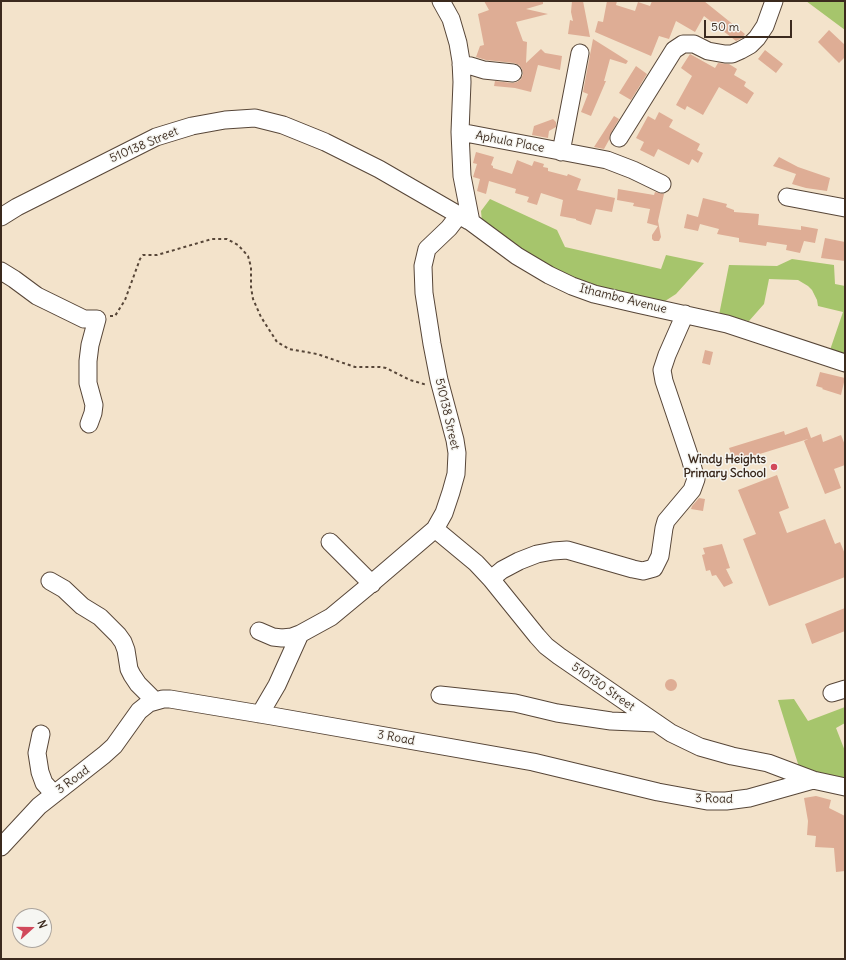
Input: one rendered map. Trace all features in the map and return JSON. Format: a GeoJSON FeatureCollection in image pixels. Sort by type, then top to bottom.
{"type":"FeatureCollection","features":[{"type":"Feature","properties":{"kind":"street"},"geometry":{"type":"LineString","coordinates":[[441,1],[450,19],[458,43],[462,65],[460,132],[465,218]]}},
{"type":"Feature","properties":{"kind":"street"},"geometry":{"type":"LineString","coordinates":[[619,138],[674,50],[683,44],[694,44],[708,51],[725,54],[732,54],[741,50],[750,45],[757,38],[765,26],[774,1]]}},
{"type":"Feature","properties":{"kind":"street","name":"Aphula Place"},"geometry":{"type":"LineString","coordinates":[[560,152],[580,53]]}},
{"type":"Feature","properties":{"kind":"street"},"geometry":{"type":"LineString","coordinates":[[462,65],[484,70],[513,73]]}},
{"type":"Feature","properties":{"kind":"street","name":"510138 Street"},"geometry":{"type":"LineString","coordinates":[[1,217],[30,200],[156,137],[192,126],[225,120],[255,118],[283,125],[325,142],[379,169],[465,218],[449,228],[427,249],[423,266],[424,293],[432,344],[455,440],[456,464],[452,492],[444,513],[435,529],[372,584],[331,617],[300,634],[282,638],[273,637],[259,631]]}},
{"type":"Feature","properties":{"kind":"street","name":"Aphula Place"},"geometry":{"type":"LineString","coordinates":[[460,132],[607,160],[634,170],[662,184]]}},
{"type":"Feature","properties":{"kind":"street"},"geometry":{"type":"LineString","coordinates":[[787,197],[845,208]]}},
{"type":"Feature","properties":{"kind":"street","name":"Ithambo Avenue"},"geometry":{"type":"LineString","coordinates":[[465,218],[493,240],[517,256],[549,275],[572,286],[594,294],[741,328],[845,363]]}},
{"type":"Feature","properties":{"kind":"street"},"geometry":{"type":"LineString","coordinates":[[3,272],[37,296],[81,318],[96,319],[88,361],[88,383],[94,405],[89,424]]}},
{"type":"Feature","properties":{"kind":"street"},"geometry":{"type":"LineString","coordinates":[[491,579],[502,570],[537,554],[567,550],[633,569],[644,571],[654,568],[660,556],[666,521],[692,490],[696,479],[664,381],[662,370],[685,314]]}},
{"type":"Feature","properties":{"kind":"street","name":"510130 Street"},"geometry":{"type":"LineString","coordinates":[[435,529],[491,579],[546,646],[656,723],[684,740],[700,747],[732,756],[768,763],[813,780]]}},
{"type":"Feature","properties":{"kind":"street"},"geometry":{"type":"LineString","coordinates":[[330,542],[372,584]]}},
{"type":"Feature","properties":{"kind":"street"},"geometry":{"type":"LineString","coordinates":[[50,581],[64,589],[82,606],[100,617],[118,635],[126,650],[129,668],[132,675],[138,684],[156,701]]}},
{"type":"Feature","properties":{"kind":"street"},"geometry":{"type":"LineString","coordinates":[[260,714],[277,685],[300,634]]}},
{"type":"Feature","properties":{"kind":"street"},"geometry":{"type":"LineString","coordinates":[[440,695],[515,703],[557,713],[592,718],[656,723]]}},
{"type":"Feature","properties":{"kind":"street","name":"3 Road"},"geometry":{"type":"LineString","coordinates":[[1,847],[30,815],[114,746],[139,711],[149,703],[170,699],[533,762],[658,792],[706,801],[726,801],[749,798],[813,780],[845,787]]}},
{"type":"Feature","properties":{"kind":"street"},"geometry":{"type":"LineString","coordinates":[[41,734],[37,753],[40,772],[44,783],[54,794]]}},
{"type":"Feature","properties":{"kind":"path"},"geometry":{"type":"LineString","coordinates":[[96,319],[115,316],[122,307],[130,290],[140,259],[143,255],[157,255],[212,239],[227,239],[238,245],[248,256],[251,267],[252,292],[256,308],[272,337],[283,347],[317,354],[355,366],[386,368],[418,383],[442,388]]}},
{"type":"Feature","properties":{"kind":"green space"},"geometry":{"type":"Polygon","coordinates":[[[806,1],[845,1],[845,30],[806,1]]]}},
{"type":"Feature","properties":{"kind":"green space"},"geometry":{"type":"Polygon","coordinates":[[[490,199],[557,230],[565,247],[661,269],[666,255],[704,263],[676,294],[662,303],[606,291],[544,266],[482,222],[481,211],[490,199]]]}},
{"type":"Feature","properties":{"kind":"green space"},"geometry":{"type":"Polygon","coordinates":[[[792,259],[834,265],[835,284],[845,286],[845,355],[830,350],[843,312],[818,306],[812,290],[798,280],[769,279],[764,304],[749,321],[719,315],[729,265],[777,266],[792,259]]]}},
{"type":"Feature","properties":{"kind":"green space"},"geometry":{"type":"Polygon","coordinates":[[[794,699],[808,721],[845,707],[845,723],[836,728],[845,751],[845,782],[799,767],[778,700],[794,699]]]}},
{"type":"Feature","properties":{"kind":"building"},"geometry":{"type":"Polygon","coordinates":[[[484,1],[543,1],[543,4],[526,9],[548,14],[516,22],[523,41],[527,42],[526,63],[541,49],[545,53],[562,56],[560,70],[538,65],[531,92],[515,88],[494,86],[495,81],[512,83],[517,82],[521,79],[523,74],[519,65],[514,63],[486,60],[476,57],[480,46],[484,45],[478,14],[489,10],[484,1]]]}},
{"type":"Feature","properties":{"kind":"building"},"geometry":{"type":"Polygon","coordinates":[[[572,1],[583,1],[590,37],[568,34],[570,20],[573,21],[571,12],[572,1]]]}},
{"type":"Feature","properties":{"kind":"building"},"geometry":{"type":"Polygon","coordinates":[[[607,1],[617,1],[616,5],[635,11],[638,2],[650,6],[652,1],[704,1],[745,34],[742,38],[736,41],[704,16],[695,32],[676,21],[669,39],[659,36],[651,56],[595,32],[598,21],[603,22],[607,1]]]}},
{"type":"Feature","properties":{"kind":"building"},"geometry":{"type":"Polygon","coordinates":[[[829,30],[845,45],[845,57],[839,63],[818,42],[829,30]]]}},
{"type":"Feature","properties":{"kind":"building"},"geometry":{"type":"Polygon","coordinates":[[[593,39],[628,61],[626,64],[610,59],[604,81],[606,81],[591,116],[581,112],[588,94],[583,92],[593,39]]]}},
{"type":"Feature","properties":{"kind":"building"},"geometry":{"type":"Polygon","coordinates":[[[765,50],[783,64],[776,73],[758,59],[765,50]]]}},
{"type":"Feature","properties":{"kind":"building"},"geometry":{"type":"Polygon","coordinates":[[[690,54],[715,68],[718,63],[729,64],[737,69],[734,75],[746,82],[744,86],[754,93],[747,104],[719,87],[703,115],[687,106],[685,110],[676,105],[692,76],[681,68],[690,54]]]}},
{"type":"Feature","properties":{"kind":"building"},"geometry":{"type":"Polygon","coordinates":[[[636,66],[647,74],[631,100],[619,93],[636,66]]]}},
{"type":"Feature","properties":{"kind":"building"},"geometry":{"type":"Polygon","coordinates":[[[659,112],[673,120],[669,127],[700,144],[697,150],[703,153],[698,163],[692,159],[689,165],[658,149],[654,157],[640,150],[644,142],[636,138],[648,116],[655,120],[659,112]]]}},
{"type":"Feature","properties":{"kind":"building"},"geometry":{"type":"Polygon","coordinates":[[[614,116],[619,119],[604,149],[594,147],[614,116]]]}},
{"type":"Feature","properties":{"kind":"building"},"geometry":{"type":"Polygon","coordinates":[[[553,119],[556,122],[556,127],[549,131],[548,138],[532,135],[534,126],[553,119]]]}},
{"type":"Feature","properties":{"kind":"building"},"geometry":{"type":"Polygon","coordinates":[[[476,152],[494,157],[491,165],[493,168],[512,174],[517,160],[532,166],[534,161],[544,164],[543,167],[548,168],[548,171],[567,176],[568,174],[581,179],[577,190],[615,198],[612,212],[596,209],[591,225],[576,219],[560,216],[563,200],[541,193],[537,205],[527,202],[529,197],[515,193],[516,189],[489,181],[486,194],[477,191],[480,179],[473,177],[477,164],[473,163],[476,152]]]}},
{"type":"Feature","properties":{"kind":"building"},"geometry":{"type":"Polygon","coordinates":[[[779,157],[798,167],[830,178],[827,191],[792,184],[796,174],[773,166],[779,157]]]}},
{"type":"Feature","properties":{"kind":"building"},"geometry":{"type":"Polygon","coordinates":[[[618,189],[654,195],[655,192],[664,194],[658,221],[661,237],[659,241],[654,241],[652,239],[652,235],[658,226],[647,223],[650,209],[633,206],[634,203],[617,200],[618,189]]]}},
{"type":"Feature","properties":{"kind":"building"},"geometry":{"type":"Polygon","coordinates":[[[703,198],[727,204],[726,207],[734,210],[734,212],[759,214],[758,225],[801,230],[801,226],[818,229],[815,243],[804,241],[800,253],[786,250],[787,245],[767,242],[766,246],[739,242],[739,238],[717,234],[719,229],[700,224],[698,231],[684,228],[687,214],[698,217],[703,198]]]}},
{"type":"Feature","properties":{"kind":"building"},"geometry":{"type":"Polygon","coordinates":[[[825,238],[845,242],[845,261],[821,258],[825,238]]]}},
{"type":"Feature","properties":{"kind":"building"},"geometry":{"type":"Polygon","coordinates":[[[705,350],[713,352],[710,365],[702,363],[705,350]]]}},
{"type":"Feature","properties":{"kind":"building"},"geometry":{"type":"Polygon","coordinates":[[[820,372],[845,378],[841,395],[816,386],[820,372]]]}},
{"type":"Feature","properties":{"kind":"building"},"geometry":{"type":"Polygon","coordinates":[[[807,427],[811,438],[821,434],[823,442],[841,435],[845,445],[845,465],[834,469],[841,488],[825,494],[804,441],[808,439],[734,462],[729,448],[784,431],[785,435],[807,427]]]}},
{"type":"Feature","properties":{"kind":"building"},"geometry":{"type":"Polygon","coordinates":[[[777,475],[789,508],[779,512],[787,533],[825,519],[835,544],[840,542],[845,554],[845,577],[769,606],[743,539],[756,534],[738,490],[777,475]]]}},
{"type":"Feature","properties":{"kind":"building"},"geometry":{"type":"Polygon","coordinates":[[[699,498],[705,499],[703,511],[691,509],[692,506],[699,498]]]}},
{"type":"Feature","properties":{"kind":"building"},"geometry":{"type":"Polygon","coordinates":[[[722,544],[730,568],[726,569],[733,583],[724,587],[716,575],[712,576],[710,570],[706,571],[702,555],[705,554],[703,548],[722,544]]]}},
{"type":"Feature","properties":{"kind":"building"},"geometry":{"type":"Polygon","coordinates":[[[845,608],[845,631],[812,644],[805,624],[845,608]]]}},
{"type":"Feature","properties":{"kind":"building"},"geometry":{"type":"Polygon","coordinates":[[[671,679],[675,681],[677,685],[675,689],[671,691],[667,689],[665,685],[667,681],[671,679]]]}},
{"type":"Feature","properties":{"kind":"building"},"geometry":{"type":"Polygon","coordinates":[[[816,796],[831,800],[829,808],[845,816],[845,871],[836,872],[834,848],[815,847],[816,836],[807,835],[808,821],[804,798],[816,796]]]}},
{"type":"Feature","properties":{"kind":"place","name":"Windy Heights Primary School"},"geometry":{"type":"Point","coordinates":[774,467]}}]}
